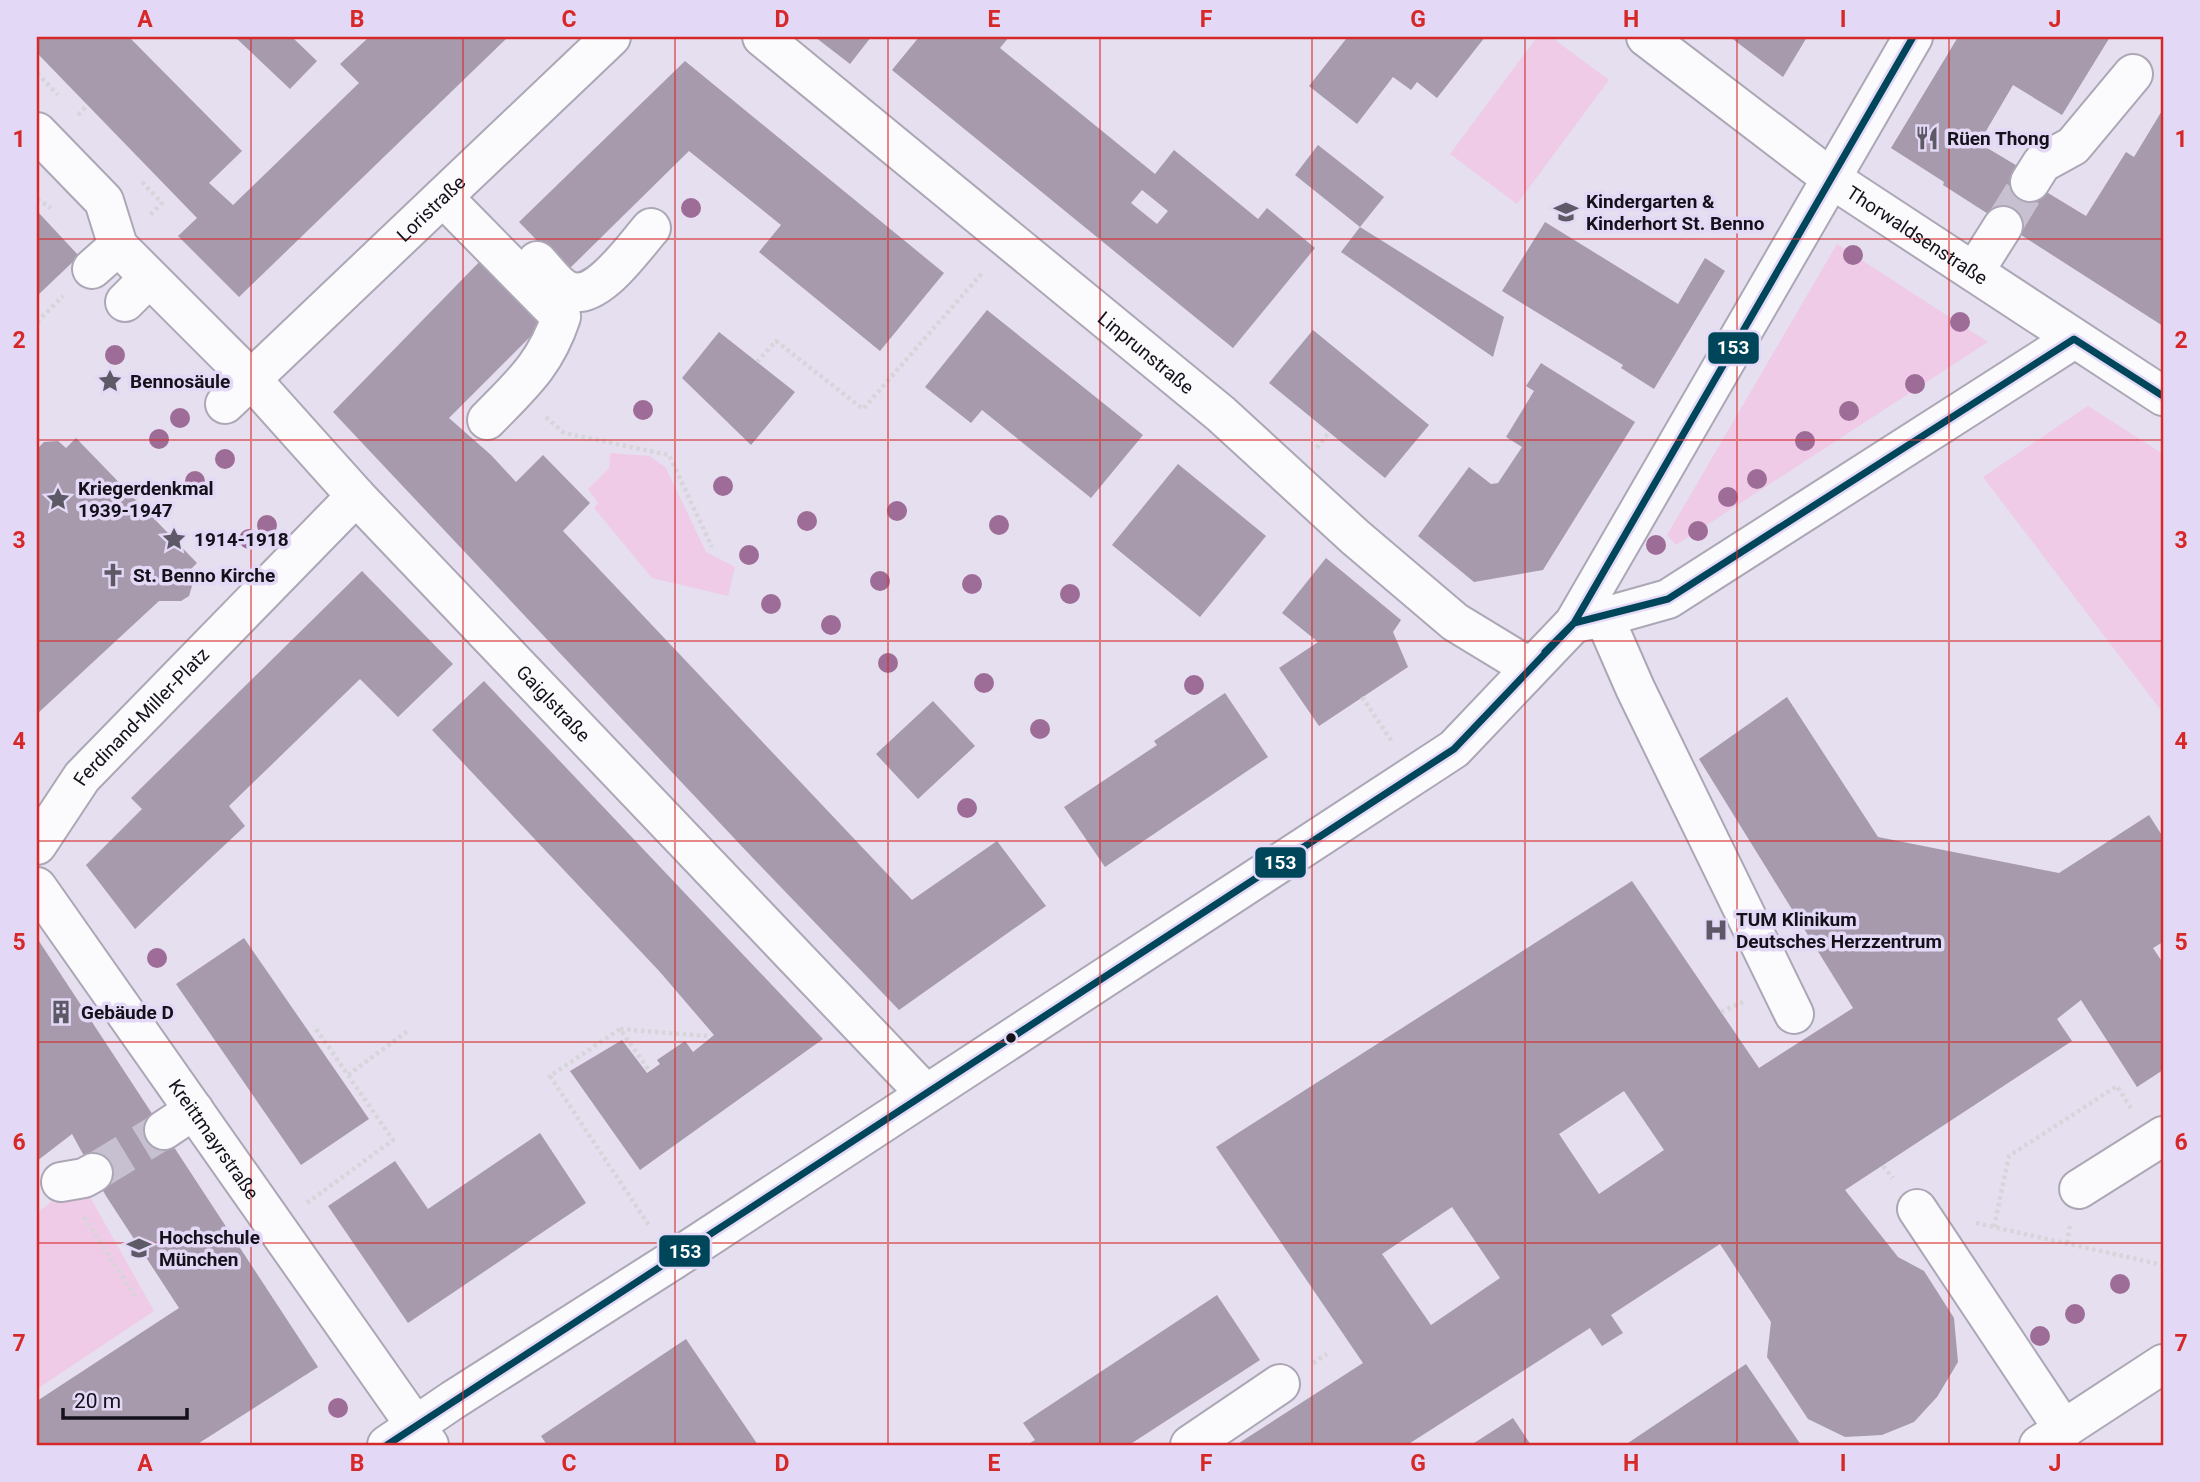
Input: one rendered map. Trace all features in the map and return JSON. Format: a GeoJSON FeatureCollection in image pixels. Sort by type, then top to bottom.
{"type":"FeatureCollection","features":[{"type":"Feature","properties":{"kind":"street","name":"Loristraße"},"geometry":{"type":"LineString","coordinates":[[238,392],[611,37]]}},
{"type":"Feature","properties":{"kind":"street","name":"Linprunstraße"},"geometry":{"type":"LineString","coordinates":[[762,37],[1221,414],[1355,537],[1455,622],[1529,667]]}},
{"type":"Feature","properties":{"kind":"street","name":"Thorwaldsenstraße"},"geometry":{"type":"LineString","coordinates":[[1646,37],[1832,178],[2163,396]]}},
{"type":"Feature","properties":{"kind":"street"},"geometry":{"type":"LineString","coordinates":[[411,1439],[453,1400],[673,1260],[1454,749],[1529,667],[1589,620],[1846,151],[1913,37]]}},
{"type":"Feature","properties":{"kind":"street"},"geometry":{"type":"LineString","coordinates":[[2030,182],[2042,163],[2073,146],[2133,74]]}},
{"type":"Feature","properties":{"kind":"street"},"geometry":{"type":"LineString","coordinates":[[37,132],[104,201],[105,258],[238,392],[356,496]]}},
{"type":"Feature","properties":{"kind":"street"},"geometry":{"type":"LineString","coordinates":[[451,190],[566,291],[582,294],[601,284],[650,228]]}},
{"type":"Feature","properties":{"kind":"street"},"geometry":{"type":"LineString","coordinates":[[451,190],[561,317],[555,337],[539,366],[487,421]]}},
{"type":"Feature","properties":{"kind":"street"},"geometry":{"type":"LineString","coordinates":[[1974,272],[2003,226]]}},
{"type":"Feature","properties":{"kind":"street"},"geometry":{"type":"LineString","coordinates":[[1589,620],[1668,599],[2074,339]]}},
{"type":"Feature","properties":{"kind":"street","name":"Ferdinand-Miller-Platz"},"geometry":{"type":"LineString","coordinates":[[37,845],[82,777],[250,588],[356,496]]}},
{"type":"Feature","properties":{"kind":"street","name":"Gaiglstraße"},"geometry":{"type":"LineString","coordinates":[[356,496],[926,1094]]}},
{"type":"Feature","properties":{"kind":"street"},"geometry":{"type":"LineString","coordinates":[[1589,620],[1640,698],[1794,1014]]}},
{"type":"Feature","properties":{"kind":"street","name":"Kreittmayrstraße"},"geometry":{"type":"LineString","coordinates":[[37,887],[179,1120],[275,1226],[411,1439]]}},
{"type":"Feature","properties":{"kind":"street"},"geometry":{"type":"LineString","coordinates":[[2079,1189],[2158,1140]]}},
{"type":"Feature","properties":{"kind":"street"},"geometry":{"type":"LineString","coordinates":[[1917,1209],[2053,1440],[2163,1364]]}},
{"type":"Feature","properties":{"kind":"street"},"geometry":{"type":"LineString","coordinates":[[1190,1445],[1280,1384]]}},
{"type":"Feature","properties":{"kind":"path"},"geometry":{"type":"LineString","coordinates":[[78,116],[88,105]]}},
{"type":"Feature","properties":{"kind":"path"},"geometry":{"type":"LineString","coordinates":[[757,362],[776,341],[863,409],[1010,240]]}},
{"type":"Feature","properties":{"kind":"path"},"geometry":{"type":"LineString","coordinates":[[516,391],[564,433],[669,455],[712,547]]}},
{"type":"Feature","properties":{"kind":"path"},"geometry":{"type":"LineString","coordinates":[[1313,453],[1329,432]]}},
{"type":"Feature","properties":{"kind":"path"},"geometry":{"type":"LineString","coordinates":[[135,499],[140,494]]}},
{"type":"Feature","properties":{"kind":"path"},"geometry":{"type":"LineString","coordinates":[[1362,697],[1413,775]]}},
{"type":"Feature","properties":{"kind":"path"},"geometry":{"type":"LineString","coordinates":[[275,1226],[393,1140],[314,1026]]}},
{"type":"Feature","properties":{"kind":"path"},"geometry":{"type":"LineString","coordinates":[[673,1260],[550,1076],[620,1029],[706,1036]]}},
{"type":"Feature","properties":{"kind":"path"},"geometry":{"type":"LineString","coordinates":[[620,1029],[648,1069]]}},
{"type":"Feature","properties":{"kind":"path"},"geometry":{"type":"LineString","coordinates":[[348,1075],[409,1030]]}},
{"type":"Feature","properties":{"kind":"path"},"geometry":{"type":"LineString","coordinates":[[1994,1227],[2010,1156],[2117,1086],[2158,1140]]}},
{"type":"Feature","properties":{"kind":"path"},"geometry":{"type":"LineString","coordinates":[[1883,1166],[1917,1209],[2163,1265]]}},
{"type":"Feature","properties":{"kind":"path"},"geometry":{"type":"LineString","coordinates":[[77,1178],[137,1299]]}},
{"type":"Feature","properties":{"kind":"shaded area"},"geometry":{"type":"Polygon","coordinates":[[[1537,37],[1551,37],[1609,80],[1517,204],[1450,154],[1537,37]]]}},
{"type":"Feature","properties":{"kind":"shaded area"},"geometry":{"type":"Polygon","coordinates":[[[1837,244],[1988,342],[1676,545],[1667,535],[1837,244]]]}},
{"type":"Feature","properties":{"kind":"shaded area"},"geometry":{"type":"Polygon","coordinates":[[[2088,406],[2163,454],[2163,713],[1983,477],[2088,406]]]}},
{"type":"Feature","properties":{"kind":"shaded area"},"geometry":{"type":"Polygon","coordinates":[[[610,453],[650,456],[666,468],[706,552],[735,567],[728,596],[652,578],[594,508],[598,503],[588,489],[609,468],[610,453]]]}},
{"type":"Feature","properties":{"kind":"shaded area"},"geometry":{"type":"Polygon","coordinates":[[[80,1179],[154,1311],[37,1389],[37,1213],[80,1179]]]}},
{"type":"Feature","properties":{"kind":"building"},"geometry":{"type":"Polygon","coordinates":[[[37,37],[129,37],[242,151],[209,183],[233,205],[359,83],[340,64],[369,37],[508,37],[239,297],[178,236],[197,218],[37,53],[37,37]]]}},
{"type":"Feature","properties":{"kind":"building"},"geometry":{"type":"Polygon","coordinates":[[[235,37],[292,37],[317,61],[290,89],[235,37]]]}},
{"type":"Feature","properties":{"kind":"building"},"geometry":{"type":"Polygon","coordinates":[[[815,37],[871,37],[850,64],[815,37]]]}},
{"type":"Feature","properties":{"kind":"building"},"geometry":{"type":"Polygon","coordinates":[[[919,37],[1009,37],[1000,48],[1155,174],[1174,150],[1258,219],[1267,208],[1315,248],[1233,348],[892,70],[919,37]],[[1142,190],[1131,203],[1157,224],[1168,211],[1142,190]]]}},
{"type":"Feature","properties":{"kind":"building"},"geometry":{"type":"Polygon","coordinates":[[[1342,37],[1485,37],[1437,98],[1417,82],[1411,90],[1393,77],[1357,124],[1309,86],[1346,39],[1342,37]]]}},
{"type":"Feature","properties":{"kind":"building"},"geometry":{"type":"Polygon","coordinates":[[[1730,37],[1807,37],[1783,77],[1730,37]]]}},
{"type":"Feature","properties":{"kind":"building"},"geometry":{"type":"Polygon","coordinates":[[[1958,37],[2110,37],[2062,115],[2013,85],[1979,143],[2024,170],[2030,182],[2086,216],[2126,152],[2134,157],[2163,109],[2163,326],[1943,185],[1944,182],[1891,148],[1958,37]]]}},
{"type":"Feature","properties":{"kind":"building"},"geometry":{"type":"Polygon","coordinates":[[[685,61],[944,273],[880,351],[759,252],[781,225],[689,151],[567,271],[519,222],[685,61]]]}},
{"type":"Feature","properties":{"kind":"building"},"geometry":{"type":"Polygon","coordinates":[[[1318,145],[1384,197],[1360,227],[1295,175],[1318,145]]]}},
{"type":"Feature","properties":{"kind":"building"},"geometry":{"type":"Polygon","coordinates":[[[37,211],[79,256],[37,296],[37,211]]]}},
{"type":"Feature","properties":{"kind":"building"},"geometry":{"type":"Polygon","coordinates":[[[1545,222],[1678,304],[1705,258],[1725,271],[1654,389],[1621,368],[1623,365],[1502,291],[1545,222]]]}},
{"type":"Feature","properties":{"kind":"building"},"geometry":{"type":"Polygon","coordinates":[[[1360,227],[1504,317],[1493,357],[1341,252],[1360,227]]]}},
{"type":"Feature","properties":{"kind":"building"},"geometry":{"type":"Polygon","coordinates":[[[487,254],[550,317],[449,418],[491,455],[516,482],[543,455],[590,503],[563,531],[912,900],[997,841],[1046,906],[899,1010],[333,412],[487,254]]]}},
{"type":"Feature","properties":{"kind":"building"},"geometry":{"type":"Polygon","coordinates":[[[987,310],[1143,435],[1091,498],[982,410],[971,423],[925,387],[987,310]]]}},
{"type":"Feature","properties":{"kind":"building"},"geometry":{"type":"Polygon","coordinates":[[[1313,330],[1429,425],[1385,478],[1269,383],[1313,330]]]}},
{"type":"Feature","properties":{"kind":"building"},"geometry":{"type":"Polygon","coordinates":[[[719,332],[795,392],[751,445],[682,378],[719,332]]]}},
{"type":"Feature","properties":{"kind":"building"},"geometry":{"type":"Polygon","coordinates":[[[1541,363],[1635,422],[1543,570],[1474,582],[1418,536],[1469,467],[1491,484],[1498,483],[1522,447],[1506,437],[1534,391],[1526,386],[1541,363]]]}},
{"type":"Feature","properties":{"kind":"building","name":"St. Benno Kirche"},"geometry":{"type":"Polygon","coordinates":[[[76,438],[197,563],[188,572],[192,586],[189,596],[181,601],[159,601],[37,714],[37,449],[44,442],[58,441],[66,448],[76,438]]]}},
{"type":"Feature","properties":{"kind":"building"},"geometry":{"type":"Polygon","coordinates":[[[1178,464],[1266,536],[1200,617],[1112,545],[1178,464]]]}},
{"type":"Feature","properties":{"kind":"building"},"geometry":{"type":"Polygon","coordinates":[[[1326,558],[1401,620],[1393,632],[1408,667],[1319,726],[1279,668],[1318,642],[1282,613],[1326,558]]]}},
{"type":"Feature","properties":{"kind":"building"},"geometry":{"type":"Polygon","coordinates":[[[362,571],[453,664],[398,717],[360,679],[229,806],[245,826],[135,929],[86,865],[142,809],[131,798],[362,571]]]}},
{"type":"Feature","properties":{"kind":"building"},"geometry":{"type":"Polygon","coordinates":[[[484,681],[823,1039],[640,1170],[570,1071],[622,1040],[647,1073],[660,1064],[657,1060],[685,1041],[693,1052],[714,1035],[660,972],[432,730],[484,681]]]}},
{"type":"Feature","properties":{"kind":"building"},"geometry":{"type":"Polygon","coordinates":[[[1225,693],[1268,757],[1105,867],[1064,807],[1157,745],[1154,741],[1225,693]]]}},
{"type":"Feature","properties":{"kind":"building"},"geometry":{"type":"Polygon","coordinates":[[[1787,697],[1878,837],[2059,873],[2149,815],[2163,837],[2163,942],[2153,948],[2163,963],[2163,1070],[2137,1087],[2081,1000],[2057,1019],[2072,1041],[1845,1190],[1898,1257],[1924,1271],[1954,1318],[1958,1362],[1937,1397],[1914,1422],[1882,1435],[1845,1437],[1808,1419],[1767,1357],[1771,1322],[1720,1244],[1611,1315],[1623,1333],[1602,1346],[1590,1328],[1407,1445],[1236,1445],[1363,1363],[1216,1147],[1632,881],[1759,1068],[1853,1008],[1699,759],[1787,697]],[[1624,1091],[1559,1134],[1599,1194],[1664,1150],[1624,1091]],[[1452,1207],[1382,1254],[1431,1325],[1500,1278],[1452,1207]]]}},
{"type":"Feature","properties":{"kind":"building"},"geometry":{"type":"Polygon","coordinates":[[[933,701],[975,746],[918,799],[876,754],[933,701]]]}},
{"type":"Feature","properties":{"kind":"building","name":"Hochschule München"},"geometry":{"type":"Polygon","coordinates":[[[37,938],[318,1367],[196,1445],[37,1445],[37,1401],[179,1308],[106,1196],[72,1134],[37,1161],[37,938]]]}},
{"type":"Feature","properties":{"kind":"building"},"geometry":{"type":"Polygon","coordinates":[[[244,938],[369,1119],[301,1165],[176,984],[244,938]]]}},
{"type":"Feature","properties":{"kind":"building"},"geometry":{"type":"Polygon","coordinates":[[[540,1133],[586,1203],[408,1323],[328,1206],[395,1161],[428,1209],[540,1133]]]}},
{"type":"Feature","properties":{"kind":"building"},"geometry":{"type":"Polygon","coordinates":[[[1217,1295],[1260,1360],[1129,1445],[1027,1445],[1035,1440],[1023,1423],[1217,1295]]]}},
{"type":"Feature","properties":{"kind":"building"},"geometry":{"type":"Polygon","coordinates":[[[686,1339],[758,1445],[547,1445],[541,1436],[686,1339]]]}},
{"type":"Feature","properties":{"kind":"building"},"geometry":{"type":"Polygon","coordinates":[[[1746,1364],[1801,1445],[1625,1445],[1746,1364]]]}},
{"type":"Feature","properties":{"kind":"building"},"geometry":{"type":"Polygon","coordinates":[[[1513,1418],[1531,1445],[1471,1445],[1513,1418]]]}},
{"type":"Feature","properties":{"kind":"tunnel"},"geometry":{"type":"LineString","coordinates":[[2003,226],[2030,182]]}},
{"type":"Feature","properties":{"kind":"tunnel"},"geometry":{"type":"LineString","coordinates":[[93,1173],[164,1130]]}},
{"type":"Feature","properties":{"kind":"transit line","name":"153"},"geometry":{"type":"LineString","coordinates":[[1545,652],[1574,623],[1913,37]]}},
{"type":"Feature","properties":{"kind":"transit line","name":"153"},"geometry":{"type":"LineString","coordinates":[[387,1445],[1454,749],[1574,623],[1668,599],[2074,339],[2163,396]]}},
{"type":"Feature","properties":{"kind":"place","name":"Rüen Thong"},"geometry":{"type":"Point","coordinates":[1927,138]}},
{"type":"Feature","properties":{"kind":"place","name":"Kindergarten & Kinderhort St. Benno"},"geometry":{"type":"Point","coordinates":[1566,212]}},
{"type":"Feature","properties":{"kind":"place","name":"Bennosäule"},"geometry":{"type":"Point","coordinates":[110,381]}},
{"type":"Feature","properties":{"kind":"place","name":"Kriegerdenkmal 1939-1947"},"geometry":{"type":"Point","coordinates":[58,499]}},
{"type":"Feature","properties":{"kind":"place","name":"1914-1918"},"geometry":{"type":"Point","coordinates":[174,539]}},
{"type":"Feature","properties":{"kind":"place","name":"St. Benno Kirche"},"geometry":{"type":"Point","coordinates":[113,575]}},
{"type":"Feature","properties":{"kind":"place","name":"TUM Klinikum Deutsches Herzzentrum"},"geometry":{"type":"Point","coordinates":[1716,930]}},
{"type":"Feature","properties":{"kind":"place","name":"Gebäude D"},"geometry":{"type":"Point","coordinates":[61,1012]}},
{"type":"Feature","properties":{"kind":"place","name":"Hochschule München"},"geometry":{"type":"Point","coordinates":[139,1248]}}]}
